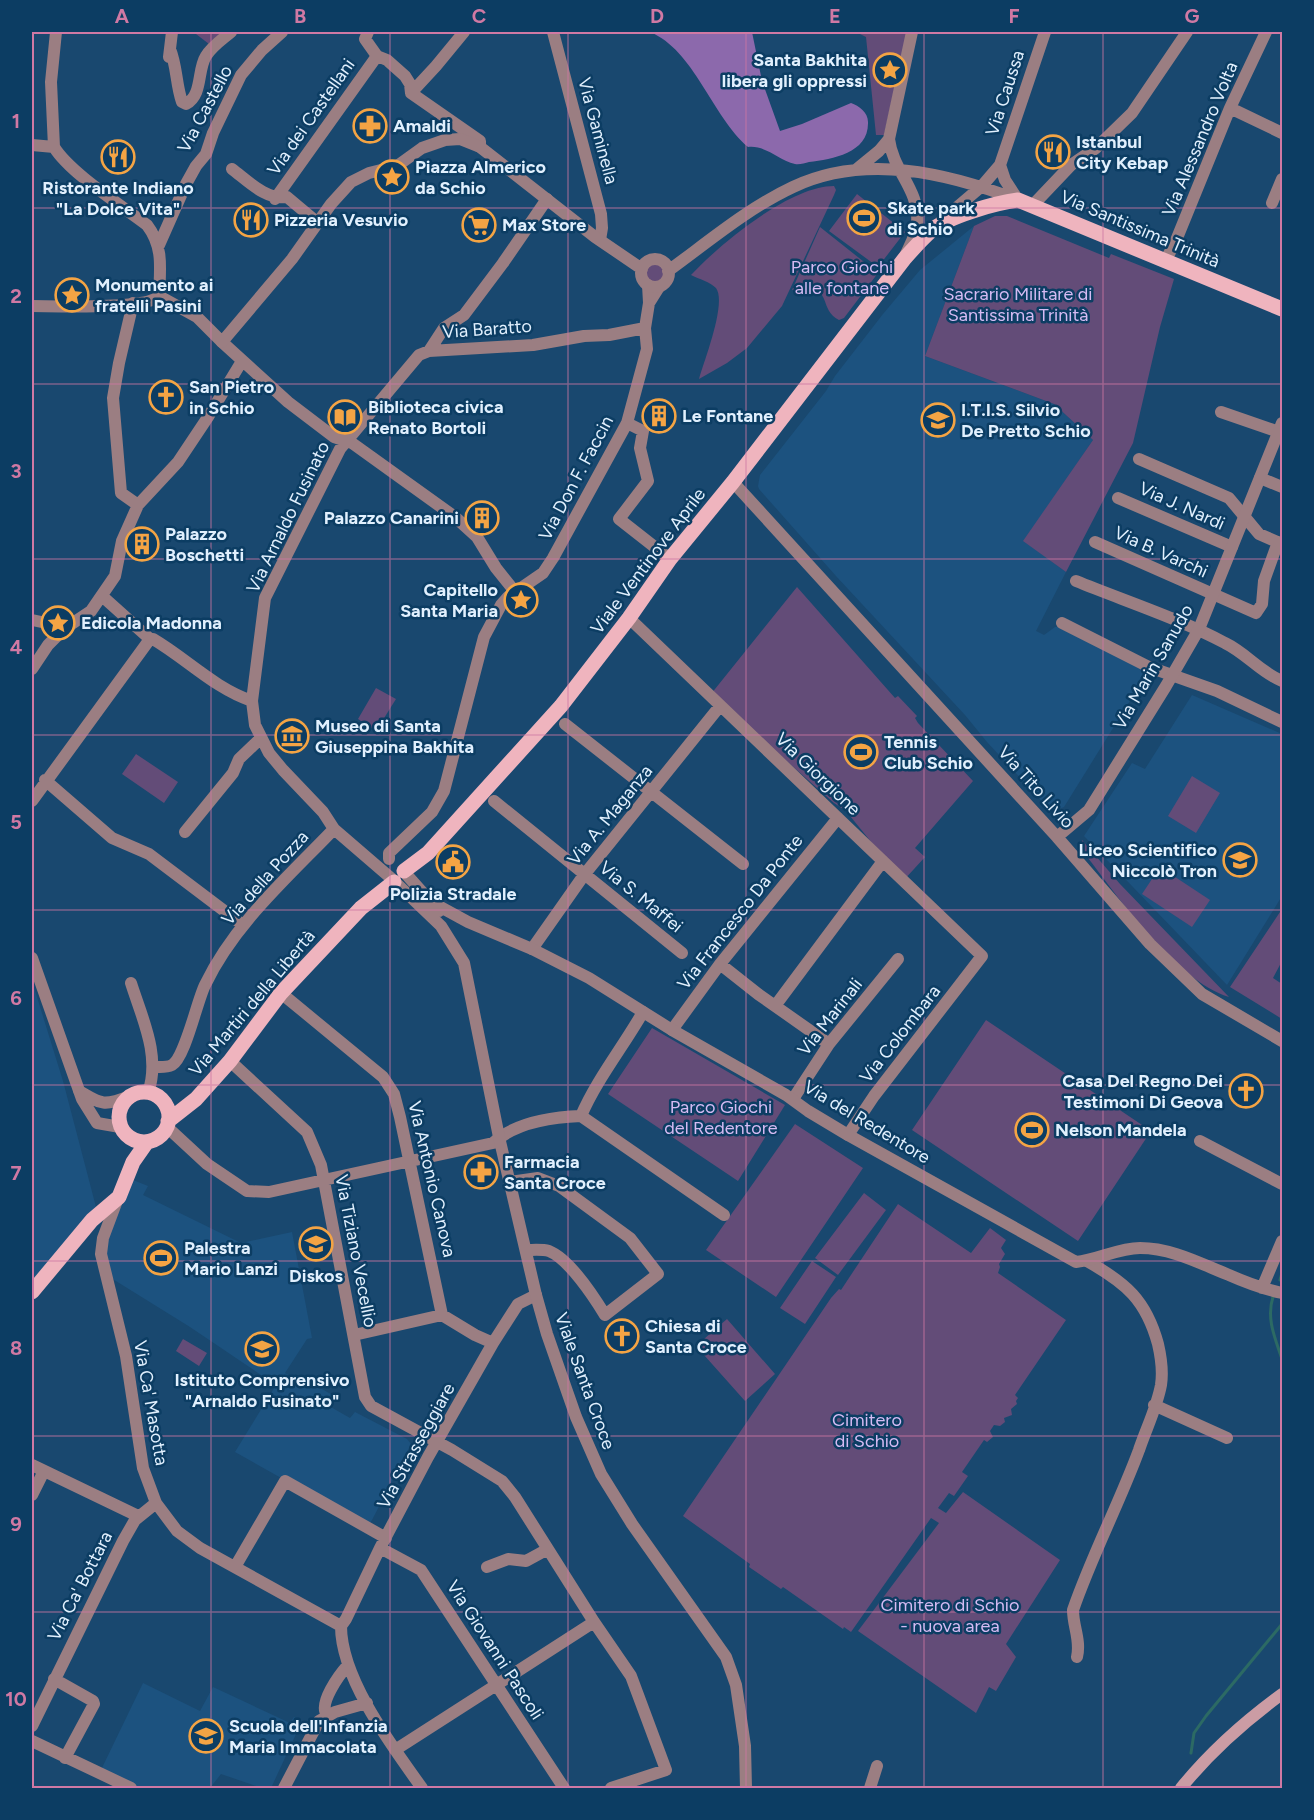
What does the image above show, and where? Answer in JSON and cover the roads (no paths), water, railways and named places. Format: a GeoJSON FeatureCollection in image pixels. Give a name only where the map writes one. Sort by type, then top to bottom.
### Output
{"type":"FeatureCollection","features":[{"type":"Feature","properties":{"kind":"main road","name":"Viale Ventinove Aprile"},"geometry":{"type":"LineString","coordinates":[[398,878],[428,852],[561,706],[629,618],[665,555],[733,482],[905,258],[933,229],[971,212],[1004,202],[1026,203]]}},
{"type":"Feature","properties":{"kind":"main road","name":"Via Santissima Trinità"},"geometry":{"type":"LineString","coordinates":[[1026,203],[1282,309]]}},
{"type":"Feature","properties":{"kind":"main road","name":"Via Martiri della Libertà"},"geometry":{"type":"LineString","coordinates":[[32,1292],[93,1220],[119,1197],[133,1162],[147,1142],[156,1140],[168,1124],[230,1061],[281,993],[361,908],[398,878]]}},
{"type":"Feature","properties":{"kind":"main road"},"geometry":{"type":"LineString","coordinates":[[130,1096],[148,1093],[160,1098],[165,1103],[168,1112],[168,1124]]}},
{"type":"Feature","properties":{"kind":"main road","name":"Via Martiri della Libertà"},"geometry":{"type":"LineString","coordinates":[[125,1180],[122,1130],[119,1120],[121,1106],[130,1096]]}},
{"type":"Feature","properties":{"kind":"main road","name":"Via Martiri della Libertà"},"geometry":{"type":"LineString","coordinates":[[165,1103],[192,1101]]}},
{"type":"Feature","properties":{"kind":"main road"},"geometry":{"type":"LineString","coordinates":[[122,1130],[130,1139],[147,1142]]}},
{"type":"Feature","properties":{"kind":"main road"},"geometry":{"type":"LineString","coordinates":[[1180,1788],[1230,1736],[1282,1694]]}},
{"type":"Feature","properties":{"kind":"street"},"geometry":{"type":"LineString","coordinates":[[32,306],[133,303],[155,300],[159,296],[159,245],[147,225],[98,189],[62,158],[54,147],[51,82],[56,32]]}},
{"type":"Feature","properties":{"kind":"street"},"geometry":{"type":"LineString","coordinates":[[172,32],[168,60],[172,91]]}},
{"type":"Feature","properties":{"kind":"street"},"geometry":{"type":"LineString","coordinates":[[170,49],[174,59],[178,90],[182,102],[186,104],[191,101],[196,92],[206,56],[231,32]]}},
{"type":"Feature","properties":{"kind":"street","name":"Via Castello"},"geometry":{"type":"LineString","coordinates":[[159,245],[186,184],[206,154],[213,133],[241,75],[262,50],[282,32]]}},
{"type":"Feature","properties":{"kind":"street"},"geometry":{"type":"LineString","coordinates":[[368,32],[365,39],[377,56],[387,60],[405,76],[411,84],[411,93]]}},
{"type":"Feature","properties":{"kind":"street"},"geometry":{"type":"LineString","coordinates":[[411,93],[464,32]]}},
{"type":"Feature","properties":{"kind":"street","name":"Via Gaminella"},"geometry":{"type":"LineString","coordinates":[[553,32],[601,214],[600,240]]}},
{"type":"Feature","properties":{"kind":"street"},"geometry":{"type":"LineString","coordinates":[[857,169],[879,151],[889,139],[911,32]]}},
{"type":"Feature","properties":{"kind":"street","name":"Via Caussa"},"geometry":{"type":"LineString","coordinates":[[982,186],[1000,165],[1044,32]]}},
{"type":"Feature","properties":{"kind":"street"},"geometry":{"type":"LineString","coordinates":[[1026,203],[1071,165],[1096,148],[1132,113],[1187,32]]}},
{"type":"Feature","properties":{"kind":"street","name":"Via Alessandro Volta"},"geometry":{"type":"LineString","coordinates":[[1165,261],[1179,233],[1230,108],[1266,32]]}},
{"type":"Feature","properties":{"kind":"street","name":"Via dei Castellani"},"geometry":{"type":"LineString","coordinates":[[275,198],[377,56]]}},
{"type":"Feature","properties":{"kind":"street"},"geometry":{"type":"LineString","coordinates":[[411,93],[480,141],[480,147]]}},
{"type":"Feature","properties":{"kind":"street"},"geometry":{"type":"LineString","coordinates":[[1230,108],[1282,133]]}},
{"type":"Feature","properties":{"kind":"street"},"geometry":{"type":"LineString","coordinates":[[222,342],[292,259],[331,204],[351,182],[369,173],[397,166],[422,148],[445,140],[460,139],[480,147],[628,261],[645,265],[656,260],[667,268],[668,279],[653,286]]}},
{"type":"Feature","properties":{"kind":"street","name":"Viale Ventinove Aprile"},"geometry":{"type":"LineString","coordinates":[[889,139],[891,154],[898,170],[908,183],[917,205],[917,226],[905,258]]}},
{"type":"Feature","properties":{"kind":"street"},"geometry":{"type":"LineString","coordinates":[[32,145],[54,147]]}},
{"type":"Feature","properties":{"kind":"street","name":"Via Caussa"},"geometry":{"type":"LineString","coordinates":[[1000,165],[1005,180],[1026,203]]}},
{"type":"Feature","properties":{"kind":"street"},"geometry":{"type":"LineString","coordinates":[[232,169],[253,186],[275,198],[287,197],[318,223]]}},
{"type":"Feature","properties":{"kind":"street"},"geometry":{"type":"LineString","coordinates":[[667,268],[774,196],[793,186],[824,176],[857,169],[898,170],[931,174],[982,186]]}},
{"type":"Feature","properties":{"kind":"street"},"geometry":{"type":"LineString","coordinates":[[1272,203],[1282,179]]}},
{"type":"Feature","properties":{"kind":"street","name":"Via Santissima Trinità"},"geometry":{"type":"LineString","coordinates":[[982,186],[1026,203]]}},
{"type":"Feature","properties":{"kind":"street","name":"Viale Ventinove Aprile"},"geometry":{"type":"LineString","coordinates":[[933,229],[982,186]]}},
{"type":"Feature","properties":{"kind":"street"},"geometry":{"type":"LineString","coordinates":[[429,351],[444,328],[464,315],[547,199]]}},
{"type":"Feature","properties":{"kind":"street"},"geometry":{"type":"LineString","coordinates":[[645,265],[643,280],[653,286]]}},
{"type":"Feature","properties":{"kind":"street"},"geometry":{"type":"LineString","coordinates":[[645,328],[653,286]]}},
{"type":"Feature","properties":{"kind":"street"},"geometry":{"type":"LineString","coordinates":[[159,296],[197,317],[288,402],[454,517],[477,537],[496,568],[516,593]]}},
{"type":"Feature","properties":{"kind":"street"},"geometry":{"type":"LineString","coordinates":[[133,303],[113,398],[121,493],[138,505]]}},
{"type":"Feature","properties":{"kind":"street","name":"Via Baratto"},"geometry":{"type":"LineString","coordinates":[[346,441],[419,355],[429,351],[533,345],[645,328]]}},
{"type":"Feature","properties":{"kind":"street","name":"Via Don F. Faccin"},"geometry":{"type":"LineString","coordinates":[[389,860],[389,853],[432,812],[444,791],[484,637],[501,604],[543,573],[627,423],[647,350],[645,328]]}},
{"type":"Feature","properties":{"kind":"street"},"geometry":{"type":"LineString","coordinates":[[32,669],[48,645],[64,629],[91,611],[102,596],[115,576],[122,541],[138,505],[178,462],[242,361]]}},
{"type":"Feature","properties":{"kind":"street","name":"Via Marin Sanudo"},"geometry":{"type":"LineString","coordinates":[[1057,837],[1089,810],[1199,629],[1281,429],[1265,429],[1221,412]]}},
{"type":"Feature","properties":{"kind":"street","name":"Viale Ventinove Aprile"},"geometry":{"type":"LineString","coordinates":[[627,423],[643,431],[640,448],[648,481],[619,519],[665,555]]}},
{"type":"Feature","properties":{"kind":"street","name":"Via Arnaldo Fusinato"},"geometry":{"type":"LineString","coordinates":[[346,441],[264,598],[252,701],[255,725],[283,770],[323,812],[334,829],[398,878]]}},
{"type":"Feature","properties":{"kind":"street"},"geometry":{"type":"LineString","coordinates":[[1139,459],[1229,498],[1259,534],[1280,543]]}},
{"type":"Feature","properties":{"kind":"street"},"geometry":{"type":"LineString","coordinates":[[1260,478],[1282,487]]}},
{"type":"Feature","properties":{"kind":"street","name":"Via Tito Livio"},"geometry":{"type":"LineString","coordinates":[[733,482],[1057,837],[1150,945],[1202,994],[1282,1041]]}},
{"type":"Feature","properties":{"kind":"street","name":"Via J. Nardi"},"geometry":{"type":"LineString","coordinates":[[1118,498],[1232,547]]}},
{"type":"Feature","properties":{"kind":"street","name":"Via B. Varchi"},"geometry":{"type":"LineString","coordinates":[[1095,542],[1256,613],[1262,604],[1264,581],[1280,543]]}},
{"type":"Feature","properties":{"kind":"street"},"geometry":{"type":"LineString","coordinates":[[1076,581],[1199,629],[1241,650],[1253,664],[1282,681]]}},
{"type":"Feature","properties":{"kind":"street"},"geometry":{"type":"LineString","coordinates":[[102,596],[150,639],[171,650],[214,683],[252,701]]}},
{"type":"Feature","properties":{"kind":"street","name":"Via Giorgione"},"geometry":{"type":"LineString","coordinates":[[629,618],[982,956]]}},
{"type":"Feature","properties":{"kind":"street"},"geometry":{"type":"LineString","coordinates":[[32,620],[64,629]]}},
{"type":"Feature","properties":{"kind":"street"},"geometry":{"type":"LineString","coordinates":[[1062,623],[1172,676],[1217,691],[1282,722]]}},
{"type":"Feature","properties":{"kind":"street"},"geometry":{"type":"LineString","coordinates":[[32,801],[45,780],[150,639]]}},
{"type":"Feature","properties":{"kind":"street","name":"Via A. Maganza"},"geometry":{"type":"LineString","coordinates":[[532,949],[584,875],[720,706]]}},
{"type":"Feature","properties":{"kind":"street"},"geometry":{"type":"LineString","coordinates":[[565,724],[743,864]]}},
{"type":"Feature","properties":{"kind":"street"},"geometry":{"type":"LineString","coordinates":[[185,832],[233,773],[239,759],[261,738]]}},
{"type":"Feature","properties":{"kind":"street"},"geometry":{"type":"LineString","coordinates":[[45,780],[112,838],[149,854],[243,925]]}},
{"type":"Feature","properties":{"kind":"street","name":"Via S. Maffei"},"geometry":{"type":"LineString","coordinates":[[494,801],[682,953]]}},
{"type":"Feature","properties":{"kind":"street","name":"Via Francesco Da Ponte"},"geometry":{"type":"LineString","coordinates":[[672,1029],[720,964],[837,818]]}},
{"type":"Feature","properties":{"kind":"street","name":"Via della Pozza"},"geometry":{"type":"LineString","coordinates":[[154,1067],[171,1065],[179,1057],[205,985],[243,925],[334,829]]}},
{"type":"Feature","properties":{"kind":"street"},"geometry":{"type":"LineString","coordinates":[[775,1006],[883,861]]}},
{"type":"Feature","properties":{"kind":"street","name":"Viale Santa Croce"},"geometry":{"type":"LineString","coordinates":[[398,878],[435,904],[464,963],[525,1250],[547,1334],[573,1407],[601,1474],[643,1540],[726,1657],[736,1685],[745,1746],[746,1788]]}},
{"type":"Feature","properties":{"kind":"street","name":"Viale Santa Croce"},"geometry":{"type":"LineString","coordinates":[[398,878],[445,926]]}},
{"type":"Feature","properties":{"kind":"street","name":"Via del Redentore"},"geometry":{"type":"LineString","coordinates":[[435,904],[468,922],[532,949],[589,978],[793,1099],[808,1111],[848,1135],[1076,1262],[1087,1261],[1105,1271],[1126,1287],[1144,1308],[1154,1329],[1161,1356],[1161,1384],[1131,1470],[1072,1610],[1080,1646],[1077,1657]]}},
{"type":"Feature","properties":{"kind":"street"},"geometry":{"type":"LineString","coordinates":[[445,926],[468,922]]}},
{"type":"Feature","properties":{"kind":"street","name":"Via Colombara"},"geometry":{"type":"LineString","coordinates":[[848,1135],[874,1096],[982,956]]}},
{"type":"Feature","properties":{"kind":"street"},"geometry":{"type":"LineString","coordinates":[[32,958],[79,1091],[93,1119],[103,1125],[122,1130]]}},
{"type":"Feature","properties":{"kind":"street","name":"Via Marinali"},"geometry":{"type":"LineString","coordinates":[[793,1099],[829,1044],[898,960]]}},
{"type":"Feature","properties":{"kind":"street"},"geometry":{"type":"LineString","coordinates":[[720,964],[829,1044]]}},
{"type":"Feature","properties":{"kind":"street"},"geometry":{"type":"LineString","coordinates":[[131,983],[150,1042],[154,1067],[148,1093]]}},
{"type":"Feature","properties":{"kind":"street","name":"Via Antonio Canova"},"geometry":{"type":"LineString","coordinates":[[281,993],[383,1077],[394,1094],[442,1315]]}},
{"type":"Feature","properties":{"kind":"street"},"geometry":{"type":"LineString","coordinates":[[581,1116],[590,1096],[644,1012]]}},
{"type":"Feature","properties":{"kind":"street","name":"Via Tiziano Vecellio"},"geometry":{"type":"LineString","coordinates":[[230,1061],[306,1132],[318,1157],[365,1397],[371,1406],[502,1481],[515,1497],[631,1676],[666,1770],[611,1788]]}},
{"type":"Feature","properties":{"kind":"street"},"geometry":{"type":"LineString","coordinates":[[79,1091],[101,1104]]}},
{"type":"Feature","properties":{"kind":"street"},"geometry":{"type":"LineString","coordinates":[[93,1119],[93,1110],[101,1104],[116,1102],[130,1096]]}},
{"type":"Feature","properties":{"kind":"street"},"geometry":{"type":"LineString","coordinates":[[168,1124],[207,1164],[247,1191],[269,1192],[493,1143],[500,1137],[536,1122],[581,1116],[724,1215]]}},
{"type":"Feature","properties":{"kind":"street"},"geometry":{"type":"LineString","coordinates":[[1200,1142],[1282,1184]]}},
{"type":"Feature","properties":{"kind":"street"},"geometry":{"type":"LineString","coordinates":[[510,1182],[538,1178],[559,1186],[630,1238],[658,1274],[605,1315],[587,1286],[564,1262],[550,1252],[525,1250]]}},
{"type":"Feature","properties":{"kind":"street","name":"Via Ca' Masotta"},"geometry":{"type":"LineString","coordinates":[[119,1197],[103,1238],[101,1254],[126,1356],[143,1468],[156,1503],[177,1531],[200,1548],[341,1626]]}},
{"type":"Feature","properties":{"kind":"street"},"geometry":{"type":"LineString","coordinates":[[1087,1261],[1128,1249],[1162,1250],[1191,1258],[1272,1290],[1282,1241]]}},
{"type":"Feature","properties":{"kind":"street","name":"Via Strasseggiare"},"geometry":{"type":"LineString","coordinates":[[341,1626],[437,1442],[493,1343],[518,1304],[536,1295]]}},
{"type":"Feature","properties":{"kind":"street"},"geometry":{"type":"LineString","coordinates":[[354,1335],[442,1315],[493,1343]]}},
{"type":"Feature","properties":{"kind":"street"},"geometry":{"type":"LineString","coordinates":[[1155,1405],[1227,1438]]}},
{"type":"Feature","properties":{"kind":"street"},"geometry":{"type":"LineString","coordinates":[[32,1465],[138,1516]]}},
{"type":"Feature","properties":{"kind":"street"},"geometry":{"type":"LineString","coordinates":[[32,1495],[44,1471]]}},
{"type":"Feature","properties":{"kind":"street","name":"Via Giovanni Pascoli"},"geometry":{"type":"LineString","coordinates":[[235,1568],[285,1481],[383,1543],[421,1570],[564,1788]]}},
{"type":"Feature","properties":{"kind":"street","name":"Via Ca' Bottara"},"geometry":{"type":"LineString","coordinates":[[32,1726],[123,1541],[138,1516],[156,1503]]}},
{"type":"Feature","properties":{"kind":"street"},"geometry":{"type":"LineString","coordinates":[[487,1567],[507,1559],[526,1561],[548,1549]]}},
{"type":"Feature","properties":{"kind":"street"},"geometry":{"type":"LineString","coordinates":[[395,1750],[594,1622]]}},
{"type":"Feature","properties":{"kind":"street"},"geometry":{"type":"LineString","coordinates":[[341,1626],[341,1639],[348,1665],[395,1750],[422,1788]]}},
{"type":"Feature","properties":{"kind":"street"},"geometry":{"type":"LineString","coordinates":[[327,1715],[324,1705],[337,1679],[348,1665]]}},
{"type":"Feature","properties":{"kind":"street"},"geometry":{"type":"LineString","coordinates":[[54,1679],[93,1701],[94,1704],[65,1758]]}},
{"type":"Feature","properties":{"kind":"street"},"geometry":{"type":"LineString","coordinates":[[284,1788],[319,1721],[327,1715],[367,1703]]}},
{"type":"Feature","properties":{"kind":"street"},"geometry":{"type":"LineString","coordinates":[[32,1741],[131,1788]]}},
{"type":"Feature","properties":{"kind":"street"},"geometry":{"type":"LineString","coordinates":[[870,1788],[877,1766]]}},
{"type":"Feature","properties":{"kind":"waterway"},"geometry":{"type":"LineString","coordinates":[[1280,1280],[1282,1273]]}},
{"type":"Feature","properties":{"kind":"waterway"},"geometry":{"type":"LineString","coordinates":[[1273,1297],[1271,1320],[1282,1359]]}},
{"type":"Feature","properties":{"kind":"waterway"},"geometry":{"type":"LineString","coordinates":[[1191,1753],[1194,1733],[1282,1624]]}},
{"type":"Feature","properties":{"kind":"place","name":"Santa Bakhita libera gli oppressi"},"geometry":{"type":"Point","coordinates":[890,70]}},
{"type":"Feature","properties":{"kind":"place","name":"Amaldi"},"geometry":{"type":"Point","coordinates":[370,126]}},
{"type":"Feature","properties":{"kind":"place","name":"Istanbul City Kebap"},"geometry":{"type":"Point","coordinates":[1053,152]}},
{"type":"Feature","properties":{"kind":"place","name":"Ristorante Indiano \"La Dolce Vita\""},"geometry":{"type":"Point","coordinates":[118,157]}},
{"type":"Feature","properties":{"kind":"place","name":"Piazza Almerico da Schio"},"geometry":{"type":"Point","coordinates":[392,177]}},
{"type":"Feature","properties":{"kind":"place","name":"Skate park di Schio"},"geometry":{"type":"Point","coordinates":[864,218]}},
{"type":"Feature","properties":{"kind":"place","name":"Pizzeria Vesuvio"},"geometry":{"type":"Point","coordinates":[251,220]}},
{"type":"Feature","properties":{"kind":"place","name":"Max Store"},"geometry":{"type":"Point","coordinates":[479,225]}},
{"type":"Feature","properties":{"kind":"place","name":"Monumento ai fratelli Pasini"},"geometry":{"type":"Point","coordinates":[72,295]}},
{"type":"Feature","properties":{"kind":"place","name":"San Pietro in Schio"},"geometry":{"type":"Point","coordinates":[166,397]}},
{"type":"Feature","properties":{"kind":"place","name":"Le Fontane"},"geometry":{"type":"Point","coordinates":[659,416]}},
{"type":"Feature","properties":{"kind":"place","name":"Biblioteca civica Renato Bortoli"},"geometry":{"type":"Point","coordinates":[345,417]}},
{"type":"Feature","properties":{"kind":"place","name":"I.T.I.S. Silvio De Pretto Schio"},"geometry":{"type":"Point","coordinates":[938,420]}},
{"type":"Feature","properties":{"kind":"place","name":"Palazzo Canarini"},"geometry":{"type":"Point","coordinates":[482,518]}},
{"type":"Feature","properties":{"kind":"place","name":"Palazzo Boschetti"},"geometry":{"type":"Point","coordinates":[142,544]}},
{"type":"Feature","properties":{"kind":"place","name":"Capitello Santa Maria"},"geometry":{"type":"Point","coordinates":[521,600]}},
{"type":"Feature","properties":{"kind":"place","name":"Edicola Madonna"},"geometry":{"type":"Point","coordinates":[58,623]}},
{"type":"Feature","properties":{"kind":"place","name":"Museo di Santa Giuseppina Bakhita"},"geometry":{"type":"Point","coordinates":[292,736]}},
{"type":"Feature","properties":{"kind":"place","name":"Tennis Club Schio"},"geometry":{"type":"Point","coordinates":[861,752]}},
{"type":"Feature","properties":{"kind":"place","name":"Liceo Scientifico Niccolò Tron"},"geometry":{"type":"Point","coordinates":[1240,860]}},
{"type":"Feature","properties":{"kind":"place","name":"Polizia Stradale"},"geometry":{"type":"Point","coordinates":[453,862]}},
{"type":"Feature","properties":{"kind":"place","name":"Casa Del Regno Dei Testimoni Di Geova"},"geometry":{"type":"Point","coordinates":[1246,1091]}},
{"type":"Feature","properties":{"kind":"place","name":"Nelson Mandela"},"geometry":{"type":"Point","coordinates":[1032,1130]}},
{"type":"Feature","properties":{"kind":"place","name":"Farmacia Santa Croce"},"geometry":{"type":"Point","coordinates":[481,1172]}},
{"type":"Feature","properties":{"kind":"place","name":"Diskos"},"geometry":{"type":"Point","coordinates":[316,1244]}},
{"type":"Feature","properties":{"kind":"place","name":"Palestra Mario Lanzi"},"geometry":{"type":"Point","coordinates":[161,1258]}},
{"type":"Feature","properties":{"kind":"place","name":"Chiesa di Santa Croce"},"geometry":{"type":"Point","coordinates":[622,1336]}},
{"type":"Feature","properties":{"kind":"place","name":"Istituto Comprensivo \"Arnaldo Fusinato\""},"geometry":{"type":"Point","coordinates":[262,1349]}},
{"type":"Feature","properties":{"kind":"place","name":"Scuola dell'Infanzia Maria Immacolata"},"geometry":{"type":"Point","coordinates":[206,1736]}},
{"type":"Feature","properties":{"kind":"park label","name":"Parco Giochi alle fontane"},"geometry":{"type":"Point","coordinates":[842,277]}},
{"type":"Feature","properties":{"kind":"park label","name":"Sacrario Militare di Santissima Trinità"},"geometry":{"type":"Point","coordinates":[1018,304]}},
{"type":"Feature","properties":{"kind":"park label","name":"Parco Giochi del Redentore"},"geometry":{"type":"Point","coordinates":[721,1117]}},
{"type":"Feature","properties":{"kind":"park label","name":"Cimitero di Schio"},"geometry":{"type":"Point","coordinates":[867,1430]}},
{"type":"Feature","properties":{"kind":"park label","name":"Cimitero di Schio - nuova area"},"geometry":{"type":"Point","coordinates":[950,1615]}}]}
